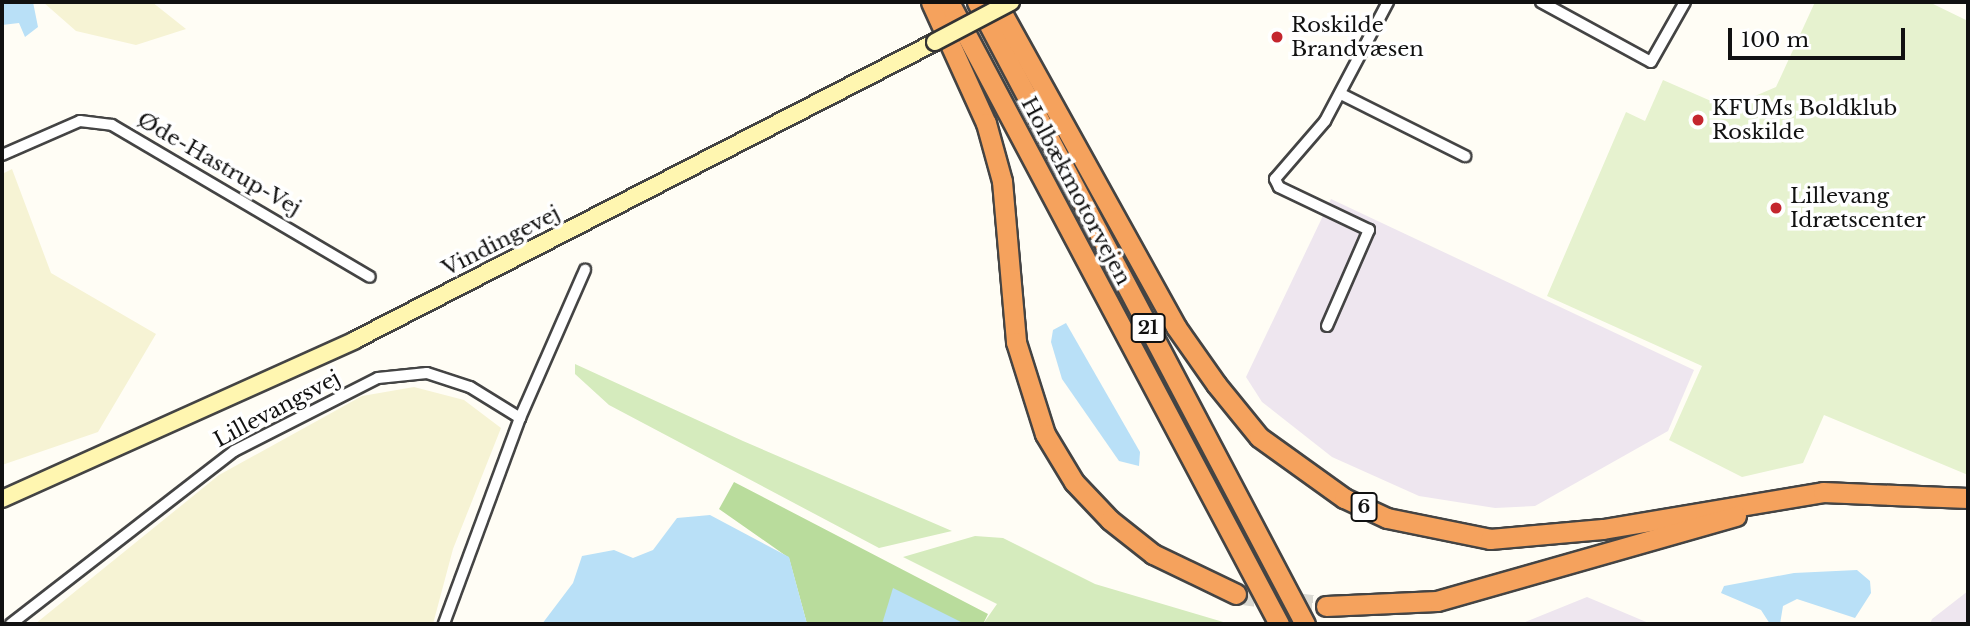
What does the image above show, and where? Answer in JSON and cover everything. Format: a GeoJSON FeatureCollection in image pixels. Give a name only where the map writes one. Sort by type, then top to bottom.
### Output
{"type":"FeatureCollection","features":[{"type":"Feature","properties":{"kind":"highway"},"geometry":{"type":"LineString","coordinates":[[930,2],[986,123],[1002,181],[1016,342],[1045,435],[1074,482],[1110,520],[1153,554],[1236,594]]}},
{"type":"Feature","properties":{"kind":"highway","name":"Holbækmotorvejen"},"geometry":{"type":"LineString","coordinates":[[949,2],[1279,624]]}},
{"type":"Feature","properties":{"kind":"highway","name":"Holbækmotorvejen"},"geometry":{"type":"LineString","coordinates":[[977,2],[1305,624]]}},
{"type":"Feature","properties":{"kind":"highway","name":"6"},"geometry":{"type":"LineString","coordinates":[[996,2],[1176,327],[1216,384],[1259,437],[1344,498],[1387,518],[1490,539],[1603,529],[1823,492],[1968,498]]}},
{"type":"Feature","properties":{"kind":"highway"},"geometry":{"type":"LineString","coordinates":[[1326,606],[1437,601],[1749,513],[1908,502],[1968,510]]}},
{"type":"Feature","properties":{"kind":"main road","name":"Vindingevej"},"geometry":{"type":"LineString","coordinates":[[2,499],[355,340],[1011,2]]}},
{"type":"Feature","properties":{"kind":"street"},"geometry":{"type":"LineString","coordinates":[[1327,326],[1369,230],[1274,182],[1340,94],[1388,2]]}},
{"type":"Feature","properties":{"kind":"street"},"geometry":{"type":"LineString","coordinates":[[1541,2],[1651,62],[1685,2]]}},
{"type":"Feature","properties":{"kind":"street"},"geometry":{"type":"LineString","coordinates":[[1340,94],[1465,156]]}},
{"type":"Feature","properties":{"kind":"street","name":"Øde-Hastrup-Vej"},"geometry":{"type":"LineString","coordinates":[[2,155],[80,121],[112,125],[370,277]]}},
{"type":"Feature","properties":{"kind":"street"},"geometry":{"type":"LineString","coordinates":[[444,624],[520,418],[585,270]]}},
{"type":"Feature","properties":{"kind":"street","name":"Lillevangsvej"},"geometry":{"type":"LineString","coordinates":[[11,624],[226,457],[378,379],[427,373],[448,378],[520,418]]}},
{"type":"Feature","properties":{"kind":"shaded area"},"geometry":{"type":"Polygon","coordinates":[[[43,2],[152,2],[186,29],[136,45],[76,31],[43,2]]]}},
{"type":"Feature","properties":{"kind":"shaded area"},"geometry":{"type":"Polygon","coordinates":[[[12,169],[51,273],[156,334],[98,432],[2,465],[2,174],[12,169]]]}},
{"type":"Feature","properties":{"kind":"shaded area"},"geometry":{"type":"Polygon","coordinates":[[[1331,199],[1694,370],[1668,431],[1535,506],[1495,508],[1419,496],[1332,457],[1262,402],[1246,377],[1331,199]]]}},
{"type":"Feature","properties":{"kind":"shaded area"},"geometry":{"type":"Polygon","coordinates":[[[414,387],[464,400],[501,428],[453,549],[433,624],[35,624],[219,475],[362,396],[414,387]]]}},
{"type":"Feature","properties":{"kind":"shaded area"},"geometry":{"type":"Polygon","coordinates":[[[1968,591],[1968,624],[1930,624],[1932,619],[1968,591]]]}},
{"type":"Feature","properties":{"kind":"shaded area"},"geometry":{"type":"Polygon","coordinates":[[[1587,597],[1651,624],[1520,624],[1587,597]]]}},
{"type":"Feature","properties":{"kind":"green space","name":"Lillevang Idrætscenter"},"geometry":{"type":"Polygon","coordinates":[[[1815,2],[1929,2],[1968,21],[1968,475],[1824,415],[1803,463],[1742,477],[1669,440],[1702,366],[1547,296],[1626,112],[1645,121],[1663,80],[1727,108],[1776,87],[1815,2]]]}},
{"type":"Feature","properties":{"kind":"green space"},"geometry":{"type":"Polygon","coordinates":[[[575,364],[743,441],[952,531],[879,548],[609,405],[575,374],[575,364]]]}},
{"type":"Feature","properties":{"kind":"green space"},"geometry":{"type":"Polygon","coordinates":[[[734,482],[988,614],[983,624],[807,624],[789,558],[719,509],[734,482]]]}},
{"type":"Feature","properties":{"kind":"green space"},"geometry":{"type":"Polygon","coordinates":[[[975,536],[1003,538],[1095,584],[1230,624],[983,624],[997,604],[903,557],[975,536]]]}},
{"type":"Feature","properties":{"kind":"water"},"geometry":{"type":"Polygon","coordinates":[[[2,2],[33,2],[38,27],[25,37],[19,23],[2,25],[2,2]]]}},
{"type":"Feature","properties":{"kind":"water"},"geometry":{"type":"Polygon","coordinates":[[[1066,323],[1140,452],[1139,466],[1119,461],[1062,379],[1051,342],[1053,330],[1066,323]]]}},
{"type":"Feature","properties":{"kind":"water"},"geometry":{"type":"Polygon","coordinates":[[[710,515],[789,557],[807,624],[542,624],[573,583],[582,556],[614,550],[633,558],[653,550],[677,518],[710,515]]]}},
{"type":"Feature","properties":{"kind":"water"},"geometry":{"type":"Polygon","coordinates":[[[1857,570],[1870,581],[1871,593],[1855,618],[1797,599],[1783,606],[1780,624],[1770,624],[1761,610],[1721,593],[1724,586],[1794,573],[1857,570]]]}},
{"type":"Feature","properties":{"kind":"water"},"geometry":{"type":"Polygon","coordinates":[[[893,588],[961,622],[961,624],[882,624],[893,588]]]}},
{"type":"Feature","properties":{"kind":"tunnel"},"geometry":{"type":"LineString","coordinates":[[1236,594],[1326,606]]}},
{"type":"Feature","properties":{"kind":"place","name":"Roskilde Brandvæsen"},"geometry":{"type":"Point","coordinates":[1277,37]}},
{"type":"Feature","properties":{"kind":"place","name":"KFUMs Boldklub Roskilde"},"geometry":{"type":"Point","coordinates":[1698,120]}},
{"type":"Feature","properties":{"kind":"place","name":"Lillevang Idrætscenter"},"geometry":{"type":"Point","coordinates":[1776,208]}}]}
